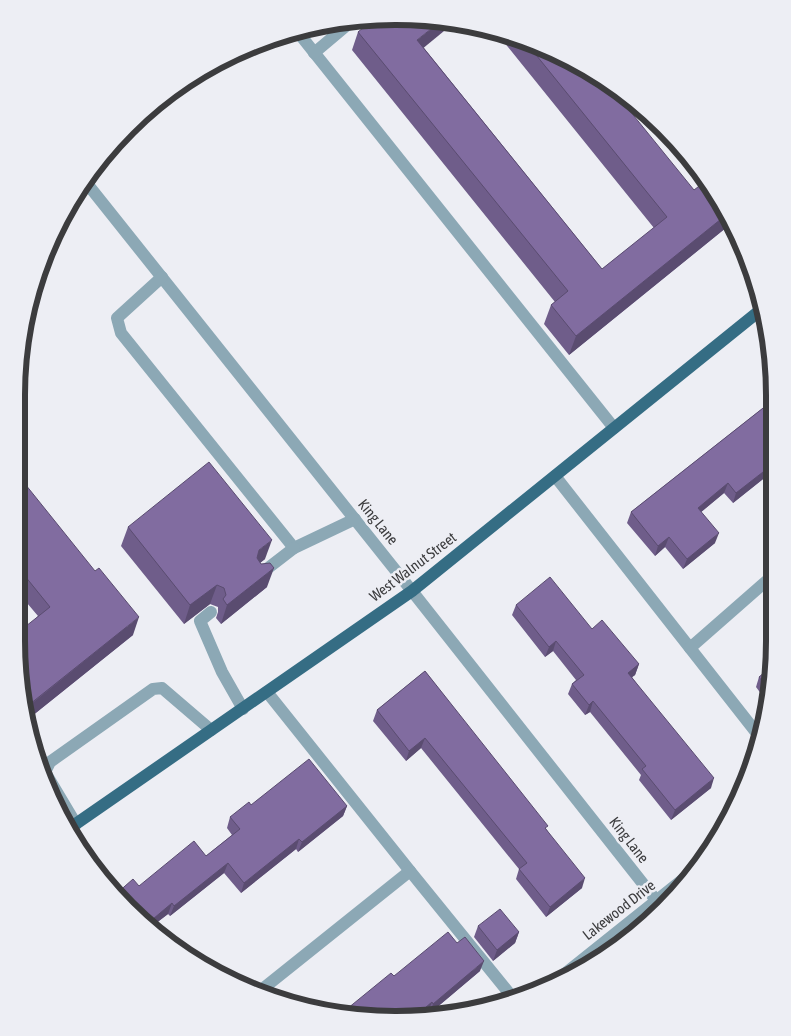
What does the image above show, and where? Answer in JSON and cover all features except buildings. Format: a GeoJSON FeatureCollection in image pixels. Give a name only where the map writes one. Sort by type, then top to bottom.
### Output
{"type":"FeatureCollection","features":[{"type":"Feature","properties":{"kind":"main road","name":"West Walnut Street"},"geometry":{"type":"LineString","coordinates":[[75,825],[412,591],[756,313]]}},
{"type":"Feature","properties":{"kind":"street"},"geometry":{"type":"LineString","coordinates":[[314,53],[342,29]]}},
{"type":"Feature","properties":{"kind":"street"},"geometry":{"type":"LineString","coordinates":[[301,38],[614,428]]}},
{"type":"Feature","properties":{"kind":"street","name":"King Lane"},"geometry":{"type":"LineString","coordinates":[[89,187],[355,519],[657,902]]}},
{"type":"Feature","properties":{"kind":"street"},"geometry":{"type":"LineString","coordinates":[[162,277],[117,318],[121,333],[294,548]]}},
{"type":"Feature","properties":{"kind":"street"},"geometry":{"type":"LineString","coordinates":[[555,476],[754,730]]}},
{"type":"Feature","properties":{"kind":"street"},"geometry":{"type":"LineString","coordinates":[[258,576],[294,548],[355,519]]}},
{"type":"Feature","properties":{"kind":"street"},"geometry":{"type":"LineString","coordinates":[[690,648],[766,582]]}},
{"type":"Feature","properties":{"kind":"street"},"geometry":{"type":"LineString","coordinates":[[211,612],[200,621],[222,672],[243,709]]}},
{"type":"Feature","properties":{"kind":"street"},"geometry":{"type":"LineString","coordinates":[[47,766],[153,689],[162,688],[211,730]]}},
{"type":"Feature","properties":{"kind":"street"},"geometry":{"type":"LineString","coordinates":[[268,692],[509,993]]}},
{"type":"Feature","properties":{"kind":"street"},"geometry":{"type":"LineString","coordinates":[[265,987],[410,871]]}},
{"type":"Feature","properties":{"kind":"street","name":"Lakewood Drive"},"geometry":{"type":"LineString","coordinates":[[591,955],[632,925]]}}]}
